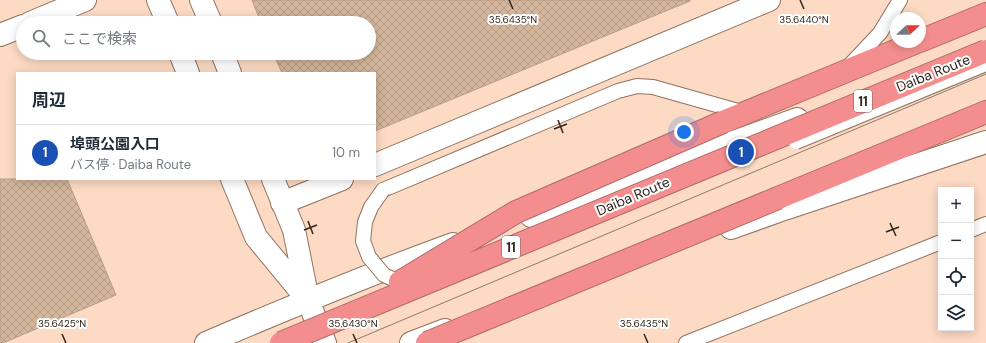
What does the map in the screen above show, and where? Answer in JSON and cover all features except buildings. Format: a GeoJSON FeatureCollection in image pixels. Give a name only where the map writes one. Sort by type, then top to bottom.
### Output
{"type":"FeatureCollection","features":[{"type":"Feature","properties":{"kind":"highway"},"geometry":{"type":"LineString","coordinates":[[926,39],[986,14]]}},
{"type":"Feature","properties":{"kind":"highway"},"geometry":{"type":"LineString","coordinates":[[337,320],[516,212],[745,113],[902,48]]}},
{"type":"Feature","properties":{"kind":"highway","name":"Daiba Route"},"geometry":{"type":"LineString","coordinates":[[281,343],[986,51]]}},
{"type":"Feature","properties":{"kind":"highway"},"geometry":{"type":"LineString","coordinates":[[427,343],[986,112]]}},
{"type":"Feature","properties":{"kind":"street"},"geometry":{"type":"LineString","coordinates":[[47,16],[85,0]]}},
{"type":"Feature","properties":{"kind":"street"},"geometry":{"type":"LineString","coordinates":[[158,0],[165,16]]}},
{"type":"Feature","properties":{"kind":"street"},"geometry":{"type":"LineString","coordinates":[[201,0],[208,16]]}},
{"type":"Feature","properties":{"kind":"street"},"geometry":{"type":"LineString","coordinates":[[376,165],[769,0]]}},
{"type":"Feature","properties":{"kind":"street"},"geometry":{"type":"LineString","coordinates":[[0,35],[16,29]]}},
{"type":"Feature","properties":{"kind":"street"},"geometry":{"type":"LineString","coordinates":[[183,60],[188,72]]}},
{"type":"Feature","properties":{"kind":"street"},"geometry":{"type":"LineString","coordinates":[[225,60],[230,72]]}},
{"type":"Feature","properties":{"kind":"street"},"geometry":{"type":"LineString","coordinates":[[206,343],[391,266],[836,104],[986,69]]}},
{"type":"Feature","properties":{"kind":"street"},"geometry":{"type":"LineString","coordinates":[[411,343],[784,209],[986,142]]}},
{"type":"Feature","properties":{"kind":"street"},"geometry":{"type":"LineString","coordinates":[[232,180],[256,237],[308,300]]}},
{"type":"Feature","properties":{"kind":"street"},"geometry":{"type":"LineString","coordinates":[[273,180],[294,230],[308,300],[325,343]]}},
{"type":"Feature","properties":{"kind":"street"},"geometry":{"type":"LineString","coordinates":[[282,203],[340,180]]}},
{"type":"Feature","properties":{"kind":"lane"},"geometry":{"type":"LineString","coordinates":[[844,72],[880,33],[900,0]]}},
{"type":"Feature","properties":{"kind":"lane"},"geometry":{"type":"LineString","coordinates":[[745,113],[653,87],[637,86],[618,91],[383,190],[370,207],[365,222],[363,241],[369,257],[384,275],[406,285],[430,291],[986,64]]}},
{"type":"Feature","properties":{"kind":"lane"},"geometry":{"type":"LineString","coordinates":[[974,229],[986,224]]}},
{"type":"Feature","properties":{"kind":"lane"},"geometry":{"type":"LineString","coordinates":[[686,343],[938,243]]}},
{"type":"Feature","properties":{"kind":"tram line"},"geometry":{"type":"LineString","coordinates":[[284,343],[986,43]]}},
{"type":"Feature","properties":{"kind":"tram line"},"geometry":{"type":"LineString","coordinates":[[348,343],[986,74]]}},
{"type":"Feature","properties":{"kind":"place","name":"埠頭公園入口"},"geometry":{"type":"Point","coordinates":[741,152]}}]}
